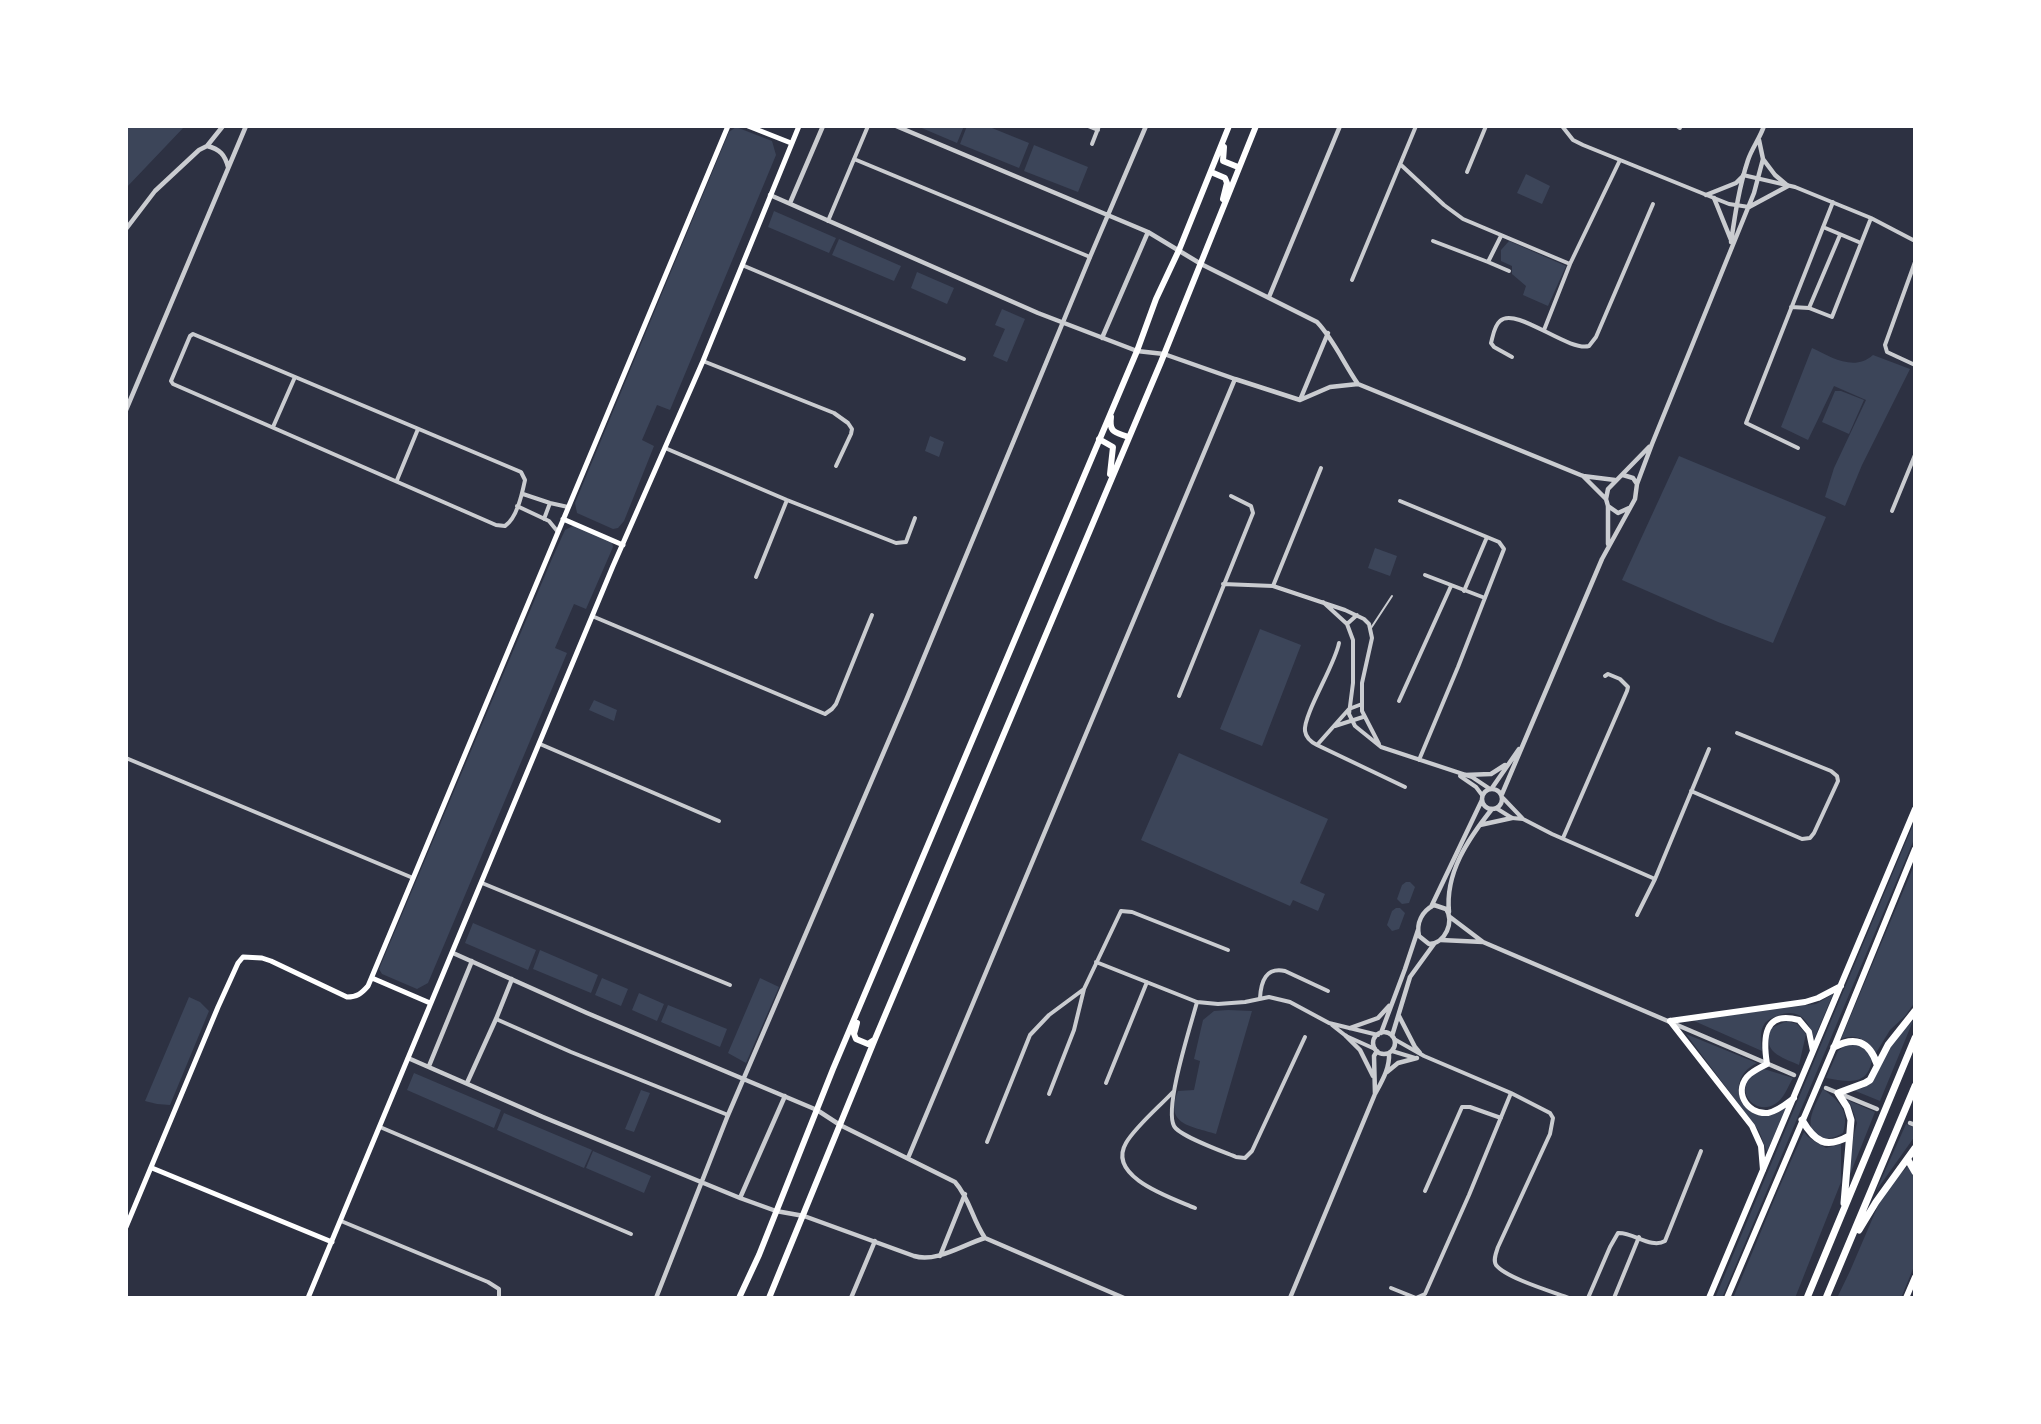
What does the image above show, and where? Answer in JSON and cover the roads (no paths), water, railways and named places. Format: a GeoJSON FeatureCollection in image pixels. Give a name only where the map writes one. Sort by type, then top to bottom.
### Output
{"type":"FeatureCollection","features":[{"type":"Feature","properties":{"kind":"highway"},"geometry":{"type":"LineString","coordinates":[[1843,1212],[1851,1129],[1850,1113],[1838,1093],[1865,1083],[1873,1075],[1888,1045],[1915,1011]]}},
{"type":"Feature","properties":{"kind":"highway"},"geometry":{"type":"LineString","coordinates":[[1807,1298],[1915,1038]]}},
{"type":"Feature","properties":{"kind":"highway"},"geometry":{"type":"LineString","coordinates":[[1834,1047],[1845,1041],[1864,1044],[1873,1054],[1877,1064]]}},
{"type":"Feature","properties":{"kind":"highway"},"geometry":{"type":"LineString","coordinates":[[1826,1298],[1915,1086]]}},
{"type":"Feature","properties":{"kind":"highway"},"geometry":{"type":"LineString","coordinates":[[1802,1120],[1813,1136],[1825,1143],[1833,1143],[1849,1136]]}},
{"type":"Feature","properties":{"kind":"highway"},"geometry":{"type":"LineString","coordinates":[[1846,1251],[1876,1202],[1915,1148]]}},
{"type":"Feature","properties":{"kind":"highway"},"geometry":{"type":"LineString","coordinates":[[1908,1160],[1915,1172]]}},
{"type":"Feature","properties":{"kind":"main road"},"geometry":{"type":"LineString","coordinates":[[126,1227],[218,1007],[243,957],[271,961],[347,997],[356,997],[361,994],[372,978],[728,126]]}},
{"type":"Feature","properties":{"kind":"main road"},"geometry":{"type":"LineString","coordinates":[[748,126],[791,143]]}},
{"type":"Feature","properties":{"kind":"main road"},"geometry":{"type":"LineString","coordinates":[[308,1298],[592,616],[703,361],[798,126]]}},
{"type":"Feature","properties":{"kind":"main road"},"geometry":{"type":"LineString","coordinates":[[769,1298],[875,1039],[1164,354],[1256,126]]}},
{"type":"Feature","properties":{"kind":"main road"},"geometry":{"type":"LineString","coordinates":[[1228,127],[1223,161],[1238,167]]}},
{"type":"Feature","properties":{"kind":"main road"},"geometry":{"type":"LineString","coordinates":[[740,1298],[1137,351],[1156,299],[1179,250],[1228,127]]}},
{"type":"Feature","properties":{"kind":"main road"},"geometry":{"type":"LineString","coordinates":[[1211,172],[1225,178],[1227,183],[1219,220]]}},
{"type":"Feature","properties":{"kind":"main road"},"geometry":{"type":"LineString","coordinates":[[1112,407],[1110,427],[1128,437]]}},
{"type":"Feature","properties":{"kind":"main road"},"geometry":{"type":"LineString","coordinates":[[1099,439],[1113,447],[1106,489]]}},
{"type":"Feature","properties":{"kind":"main road"},"geometry":{"type":"LineString","coordinates":[[563,519],[623,545]]}},
{"type":"Feature","properties":{"kind":"main road"},"geometry":{"type":"LineString","coordinates":[[1709,1298],[1915,810]]}},
{"type":"Feature","properties":{"kind":"main road"},"geometry":{"type":"LineString","coordinates":[[1727,1298],[1915,849]]}},
{"type":"Feature","properties":{"kind":"main road"},"geometry":{"type":"LineString","coordinates":[[372,978],[429,1003]]}},
{"type":"Feature","properties":{"kind":"main road"},"geometry":{"type":"LineString","coordinates":[[1670,1021],[1806,1002],[1842,986]]}},
{"type":"Feature","properties":{"kind":"main road"},"geometry":{"type":"LineString","coordinates":[[864,999],[854,1034],[856,1039],[863,1043],[868,1044],[875,1039]]}},
{"type":"Feature","properties":{"kind":"main road"},"geometry":{"type":"LineString","coordinates":[[1794,1098],[1784,1106],[1768,1113],[1748,1107],[1743,1095],[1743,1084],[1750,1074],[1767,1064],[1764,1047],[1765,1032],[1770,1025],[1784,1018],[1799,1020],[1809,1032],[1814,1053]]}},
{"type":"Feature","properties":{"kind":"main road"},"geometry":{"type":"LineString","coordinates":[[1670,1021],[1752,1126],[1761,1146],[1763,1173]]}},
{"type":"Feature","properties":{"kind":"main road"},"geometry":{"type":"LineString","coordinates":[[152,1168],[332,1242]]}},
{"type":"Feature","properties":{"kind":"main road"},"geometry":{"type":"LineString","coordinates":[[1906,1298],[1915,1276]]}},
{"type":"Feature","properties":{"kind":"street"},"geometry":{"type":"LineString","coordinates":[[126,229],[155,191],[199,150],[207,146],[223,126]]}},
{"type":"Feature","properties":{"kind":"street"},"geometry":{"type":"LineString","coordinates":[[126,410],[246,126]]}},
{"type":"Feature","properties":{"kind":"street"},"geometry":{"type":"LineString","coordinates":[[790,203],[823,126]]}},
{"type":"Feature","properties":{"kind":"street"},"geometry":{"type":"LineString","coordinates":[[828,221],[868,126]]}},
{"type":"Feature","properties":{"kind":"street"},"geometry":{"type":"LineString","coordinates":[[896,126],[1148,232],[1201,264],[1317,322],[1328,333],[1358,384]]}},
{"type":"Feature","properties":{"kind":"street"},"geometry":{"type":"LineString","coordinates":[[1088,126],[1098,128],[1092,144]]}},
{"type":"Feature","properties":{"kind":"street"},"geometry":{"type":"LineString","coordinates":[[656,1298],[676,1252],[728,1114],[906,698],[1146,126]]}},
{"type":"Feature","properties":{"kind":"street"},"geometry":{"type":"LineString","coordinates":[[1269,297],[1340,126]]}},
{"type":"Feature","properties":{"kind":"street"},"geometry":{"type":"LineString","coordinates":[[1352,280],[1416,126]]}},
{"type":"Feature","properties":{"kind":"street"},"geometry":{"type":"LineString","coordinates":[[1467,172],[1486,126]]}},
{"type":"Feature","properties":{"kind":"street"},"geometry":{"type":"LineString","coordinates":[[1562,126],[1573,140],[1736,206],[1749,207],[1788,186]]}},
{"type":"Feature","properties":{"kind":"street"},"geometry":{"type":"LineString","coordinates":[[1731,248],[1736,206],[1743,175],[1764,126]]}},
{"type":"Feature","properties":{"kind":"street"},"geometry":{"type":"LineString","coordinates":[[1759,140],[1763,159],[1768,168],[1788,186]]}},
{"type":"Feature","properties":{"kind":"street"},"geometry":{"type":"LineString","coordinates":[[207,146],[216,148],[226,157],[228,167]]}},
{"type":"Feature","properties":{"kind":"street"},"geometry":{"type":"LineString","coordinates":[[854,159],[1090,257]]}},
{"type":"Feature","properties":{"kind":"street"},"geometry":{"type":"LineString","coordinates":[[1383,1079],[1395,1046],[1393,1037],[1410,978],[1447,930],[1450,915],[1448,900],[1461,855],[1480,825],[1502,802],[1502,796],[1520,747],[1608,546],[1635,499],[1652,444],[1749,207],[1763,159]]}},
{"type":"Feature","properties":{"kind":"street"},"geometry":{"type":"LineString","coordinates":[[1544,330],[1570,264],[1620,160]]}},
{"type":"Feature","properties":{"kind":"street"},"geometry":{"type":"LineString","coordinates":[[1400,164],[1444,205],[1463,219],[1570,264]]}},
{"type":"Feature","properties":{"kind":"street"},"geometry":{"type":"LineString","coordinates":[[1706,195],[1736,183],[1743,175]]}},
{"type":"Feature","properties":{"kind":"street"},"geometry":{"type":"LineString","coordinates":[[1743,175],[1795,187],[1871,218],[1915,241]]}},
{"type":"Feature","properties":{"kind":"street"},"geometry":{"type":"LineString","coordinates":[[770,195],[967,282],[1137,351],[1164,354],[1235,380],[1300,400],[1338,385],[1358,384],[1583,476],[1615,480]]}},
{"type":"Feature","properties":{"kind":"street"},"geometry":{"type":"LineString","coordinates":[[1714,198],[1731,241]]}},
{"type":"Feature","properties":{"kind":"street"},"geometry":{"type":"LineString","coordinates":[[1798,448],[1746,423],[1833,202]]}},
{"type":"Feature","properties":{"kind":"street"},"geometry":{"type":"LineString","coordinates":[[1512,357],[1491,343],[1497,324],[1502,318],[1510,317],[1577,346],[1586,348],[1593,342],[1653,204]]}},
{"type":"Feature","properties":{"kind":"street"},"geometry":{"type":"LineString","coordinates":[[1791,307],[1809,308],[1832,317],[1871,218]]}},
{"type":"Feature","properties":{"kind":"street"},"geometry":{"type":"LineString","coordinates":[[1822,227],[1861,243]]}},
{"type":"Feature","properties":{"kind":"street"},"geometry":{"type":"LineString","coordinates":[[1102,338],[1148,232]]}},
{"type":"Feature","properties":{"kind":"street"},"geometry":{"type":"LineString","coordinates":[[1809,308],[1840,235]]}},
{"type":"Feature","properties":{"kind":"street"},"geometry":{"type":"LineString","coordinates":[[1488,262],[1500,236]]}},
{"type":"Feature","properties":{"kind":"street"},"geometry":{"type":"LineString","coordinates":[[1433,241],[1509,271]]}},
{"type":"Feature","properties":{"kind":"street"},"geometry":{"type":"LineString","coordinates":[[1915,262],[1884,345],[1887,352],[1915,365]]}},
{"type":"Feature","properties":{"kind":"street"},"geometry":{"type":"LineString","coordinates":[[741,265],[964,359]]}},
{"type":"Feature","properties":{"kind":"street"},"geometry":{"type":"LineString","coordinates":[[1300,400],[1328,333]]}},
{"type":"Feature","properties":{"kind":"street"},"geometry":{"type":"LineString","coordinates":[[195,334],[295,377],[521,472],[525,480],[510,523],[501,526],[171,383],[190,336],[195,334]]}},
{"type":"Feature","properties":{"kind":"street"},"geometry":{"type":"LineString","coordinates":[[703,361],[834,413],[848,423],[852,429],[851,434],[836,466]]}},
{"type":"Feature","properties":{"kind":"street"},"geometry":{"type":"LineString","coordinates":[[273,427],[295,377]]}},
{"type":"Feature","properties":{"kind":"street"},"geometry":{"type":"LineString","coordinates":[[908,1158],[1235,380]]}},
{"type":"Feature","properties":{"kind":"street"},"geometry":{"type":"LineString","coordinates":[[397,480],[418,429]]}},
{"type":"Feature","properties":{"kind":"street"},"geometry":{"type":"LineString","coordinates":[[1606,500],[1608,489],[1615,480],[1623,475],[1652,444]]}},
{"type":"Feature","properties":{"kind":"street"},"geometry":{"type":"LineString","coordinates":[[665,448],[896,543],[906,542],[915,518]]}},
{"type":"Feature","properties":{"kind":"street"},"geometry":{"type":"LineString","coordinates":[[1892,511],[1915,455]]}},
{"type":"Feature","properties":{"kind":"street"},"geometry":{"type":"LineString","coordinates":[[1273,586],[1321,468]]}},
{"type":"Feature","properties":{"kind":"street"},"geometry":{"type":"LineString","coordinates":[[1623,475],[1633,478],[1638,484]]}},
{"type":"Feature","properties":{"kind":"street"},"geometry":{"type":"LineString","coordinates":[[1583,476],[1606,500],[1608,546]]}},
{"type":"Feature","properties":{"kind":"street"},"geometry":{"type":"LineString","coordinates":[[522,493],[568,507]]}},
{"type":"Feature","properties":{"kind":"street"},"geometry":{"type":"LineString","coordinates":[[1179,696],[1253,513],[1251,506],[1231,496]]}},
{"type":"Feature","properties":{"kind":"street"},"geometry":{"type":"LineString","coordinates":[[756,577],[787,500]]}},
{"type":"Feature","properties":{"kind":"street"},"geometry":{"type":"LineString","coordinates":[[1400,501],[1499,542],[1504,549],[1419,760]]}},
{"type":"Feature","properties":{"kind":"street"},"geometry":{"type":"LineString","coordinates":[[544,519],[550,503]]}},
{"type":"Feature","properties":{"kind":"street"},"geometry":{"type":"LineString","coordinates":[[517,506],[549,521],[558,532]]}},
{"type":"Feature","properties":{"kind":"street"},"geometry":{"type":"LineString","coordinates":[[1608,506],[1618,513],[1630,507]]}},
{"type":"Feature","properties":{"kind":"street"},"geometry":{"type":"LineString","coordinates":[[1464,591],[1487,537]]}},
{"type":"Feature","properties":{"kind":"street"},"geometry":{"type":"LineString","coordinates":[[1425,575],[1485,598]]}},
{"type":"Feature","properties":{"kind":"street"},"geometry":{"type":"LineString","coordinates":[[1224,584],[1273,586],[1323,602],[1364,619],[1371,628],[1372,638],[1362,683],[1363,717],[1381,747]]}},
{"type":"Feature","properties":{"kind":"street"},"geometry":{"type":"LineString","coordinates":[[1399,701],[1451,586]]}},
{"type":"Feature","properties":{"kind":"street"},"geometry":{"type":"LineString","coordinates":[[1323,602],[1347,624],[1354,647],[1353,683],[1349,708],[1351,721],[1381,747],[1456,774],[1476,787],[1484,805],[1512,818]]}},
{"type":"Feature","properties":{"kind":"street"},"geometry":{"type":"LineString","coordinates":[[592,616],[818,712],[828,712],[836,704],[872,615]]}},
{"type":"Feature","properties":{"kind":"street"},"geometry":{"type":"LineString","coordinates":[[1347,624],[1357,615]]}},
{"type":"Feature","properties":{"kind":"street"},"geometry":{"type":"LineString","coordinates":[[1339,643],[1306,725],[1307,737],[1317,745],[1405,787]]}},
{"type":"Feature","properties":{"kind":"street"},"geometry":{"type":"LineString","coordinates":[[1563,838],[1627,691],[1628,687],[1624,681],[1608,674],[1605,676]]}},
{"type":"Feature","properties":{"kind":"street"},"geometry":{"type":"LineString","coordinates":[[1353,683],[1362,683]]}},
{"type":"Feature","properties":{"kind":"street"},"geometry":{"type":"LineString","coordinates":[[1317,745],[1335,727],[1349,708],[1362,704]]}},
{"type":"Feature","properties":{"kind":"street"},"geometry":{"type":"LineString","coordinates":[[1335,727],[1363,717]]}},
{"type":"Feature","properties":{"kind":"street"},"geometry":{"type":"LineString","coordinates":[[1691,791],[1802,839],[1810,838],[1814,833],[1838,781],[1837,776],[1831,771],[1737,733]]}},
{"type":"Feature","properties":{"kind":"street"},"geometry":{"type":"LineString","coordinates":[[540,744],[719,822]]}},
{"type":"Feature","properties":{"kind":"street"},"geometry":{"type":"LineString","coordinates":[[1375,1094],[1373,1076],[1376,1050],[1374,1043],[1394,999],[1423,914],[1431,907],[1482,798],[1520,747]]}},
{"type":"Feature","properties":{"kind":"street"},"geometry":{"type":"LineString","coordinates":[[1637,915],[1655,879],[1709,748]]}},
{"type":"Feature","properties":{"kind":"street"},"geometry":{"type":"LineString","coordinates":[[126,758],[413,878]]}},
{"type":"Feature","properties":{"kind":"street"},"geometry":{"type":"LineString","coordinates":[[1456,774],[1491,774],[1509,762]]}},
{"type":"Feature","properties":{"kind":"street"},"geometry":{"type":"LineString","coordinates":[[1465,775],[1499,791],[1523,819]]}},
{"type":"Feature","properties":{"kind":"street"},"geometry":{"type":"LineString","coordinates":[[1480,825],[1512,818],[1523,819],[1655,879]]}},
{"type":"Feature","properties":{"kind":"street"},"geometry":{"type":"LineString","coordinates":[[482,883],[730,985]]}},
{"type":"Feature","properties":{"kind":"street"},"geometry":{"type":"LineString","coordinates":[[1431,907],[1440,906],[1483,942],[1794,1075]]}},
{"type":"Feature","properties":{"kind":"street"},"geometry":{"type":"LineString","coordinates":[[1049,1094],[1074,1030],[1084,989],[1121,912],[1126,910],[1228,950]]}},
{"type":"Feature","properties":{"kind":"street"},"geometry":{"type":"LineString","coordinates":[[1418,930],[1424,942],[1434,944]]}},
{"type":"Feature","properties":{"kind":"street"},"geometry":{"type":"LineString","coordinates":[[1441,940],[1483,942]]}},
{"type":"Feature","properties":{"kind":"street"},"geometry":{"type":"LineString","coordinates":[[453,953],[817,1110],[840,1125],[955,1182],[965,1194],[973,1218],[984,1238],[1124,1298]]}},
{"type":"Feature","properties":{"kind":"street"},"geometry":{"type":"LineString","coordinates":[[429,1066],[472,961]]}},
{"type":"Feature","properties":{"kind":"street"},"geometry":{"type":"LineString","coordinates":[[1096,962],[1197,1002],[1218,1004],[1269,997],[1290,1002],[1329,1023],[1346,1036],[1360,1050],[1373,1076]]}},
{"type":"Feature","properties":{"kind":"street"},"geometry":{"type":"LineString","coordinates":[[1260,998],[1264,978],[1267,974],[1278,970],[1328,991]]}},
{"type":"Feature","properties":{"kind":"street"},"geometry":{"type":"LineString","coordinates":[[467,1083],[512,979]]}},
{"type":"Feature","properties":{"kind":"street"},"geometry":{"type":"LineString","coordinates":[[1106,1083],[1147,982]]}},
{"type":"Feature","properties":{"kind":"street"},"geometry":{"type":"LineString","coordinates":[[987,1142],[1030,1035],[1049,1014],[1084,989]]}},
{"type":"Feature","properties":{"kind":"street"},"geometry":{"type":"LineString","coordinates":[[1350,1028],[1378,1018],[1394,999]]}},
{"type":"Feature","properties":{"kind":"street"},"geometry":{"type":"LineString","coordinates":[[1197,1002],[1174,1090],[1173,1125],[1212,1148],[1236,1157],[1245,1158],[1252,1151],[1305,1037]]}},
{"type":"Feature","properties":{"kind":"street"},"geometry":{"type":"LineString","coordinates":[[1399,1016],[1420,1056]]}},
{"type":"Feature","properties":{"kind":"street"},"geometry":{"type":"LineString","coordinates":[[496,1019],[571,1052],[728,1114]]}},
{"type":"Feature","properties":{"kind":"street"},"geometry":{"type":"LineString","coordinates":[[1329,1023],[1393,1037],[1420,1056],[1511,1093],[1550,1113],[1553,1125],[1498,1247],[1495,1264],[1524,1281],[1569,1298]]}},
{"type":"Feature","properties":{"kind":"street"},"geometry":{"type":"LineString","coordinates":[[1346,1036],[1385,1054],[1391,1052],[1420,1056]]}},
{"type":"Feature","properties":{"kind":"street"},"geometry":{"type":"LineString","coordinates":[[1290,1298],[1383,1079],[1387,1072],[1398,1063],[1420,1056]]}},
{"type":"Feature","properties":{"kind":"street"},"geometry":{"type":"LineString","coordinates":[[408,1058],[554,1122],[740,1198],[776,1211],[804,1216],[923,1259],[940,1256],[984,1238]]}},
{"type":"Feature","properties":{"kind":"street"},"geometry":{"type":"LineString","coordinates":[[1826,1088],[1876,1109]]}},
{"type":"Feature","properties":{"kind":"street"},"geometry":{"type":"LineString","coordinates":[[1174,1090],[1126,1142],[1121,1157],[1126,1169],[1136,1179],[1195,1208]]}},
{"type":"Feature","properties":{"kind":"street"},"geometry":{"type":"LineString","coordinates":[[1391,1288],[1416,1298],[1425,1294],[1511,1093]]}},
{"type":"Feature","properties":{"kind":"street"},"geometry":{"type":"LineString","coordinates":[[740,1198],[784,1096]]}},
{"type":"Feature","properties":{"kind":"street"},"geometry":{"type":"LineString","coordinates":[[1425,1191],[1462,1107],[1470,1107],[1501,1118]]}},
{"type":"Feature","properties":{"kind":"street"},"geometry":{"type":"LineString","coordinates":[[380,1127],[631,1234]]}},
{"type":"Feature","properties":{"kind":"street"},"geometry":{"type":"LineString","coordinates":[[1588,1298],[1617,1234],[1624,1233],[1661,1244],[1665,1241],[1701,1151]]}},
{"type":"Feature","properties":{"kind":"street"},"geometry":{"type":"LineString","coordinates":[[940,1256],[965,1194]]}},
{"type":"Feature","properties":{"kind":"street"},"geometry":{"type":"LineString","coordinates":[[341,1221],[488,1282],[499,1289],[499,1298]]}},
{"type":"Feature","properties":{"kind":"street"},"geometry":{"type":"LineString","coordinates":[[1614,1298],[1639,1237]]}},
{"type":"Feature","properties":{"kind":"street"},"geometry":{"type":"LineString","coordinates":[[851,1298],[875,1241]]}},
{"type":"Feature","properties":{"kind":"lane"},"geometry":{"type":"LineString","coordinates":[[1371,628],[1392,596]]}}]}
